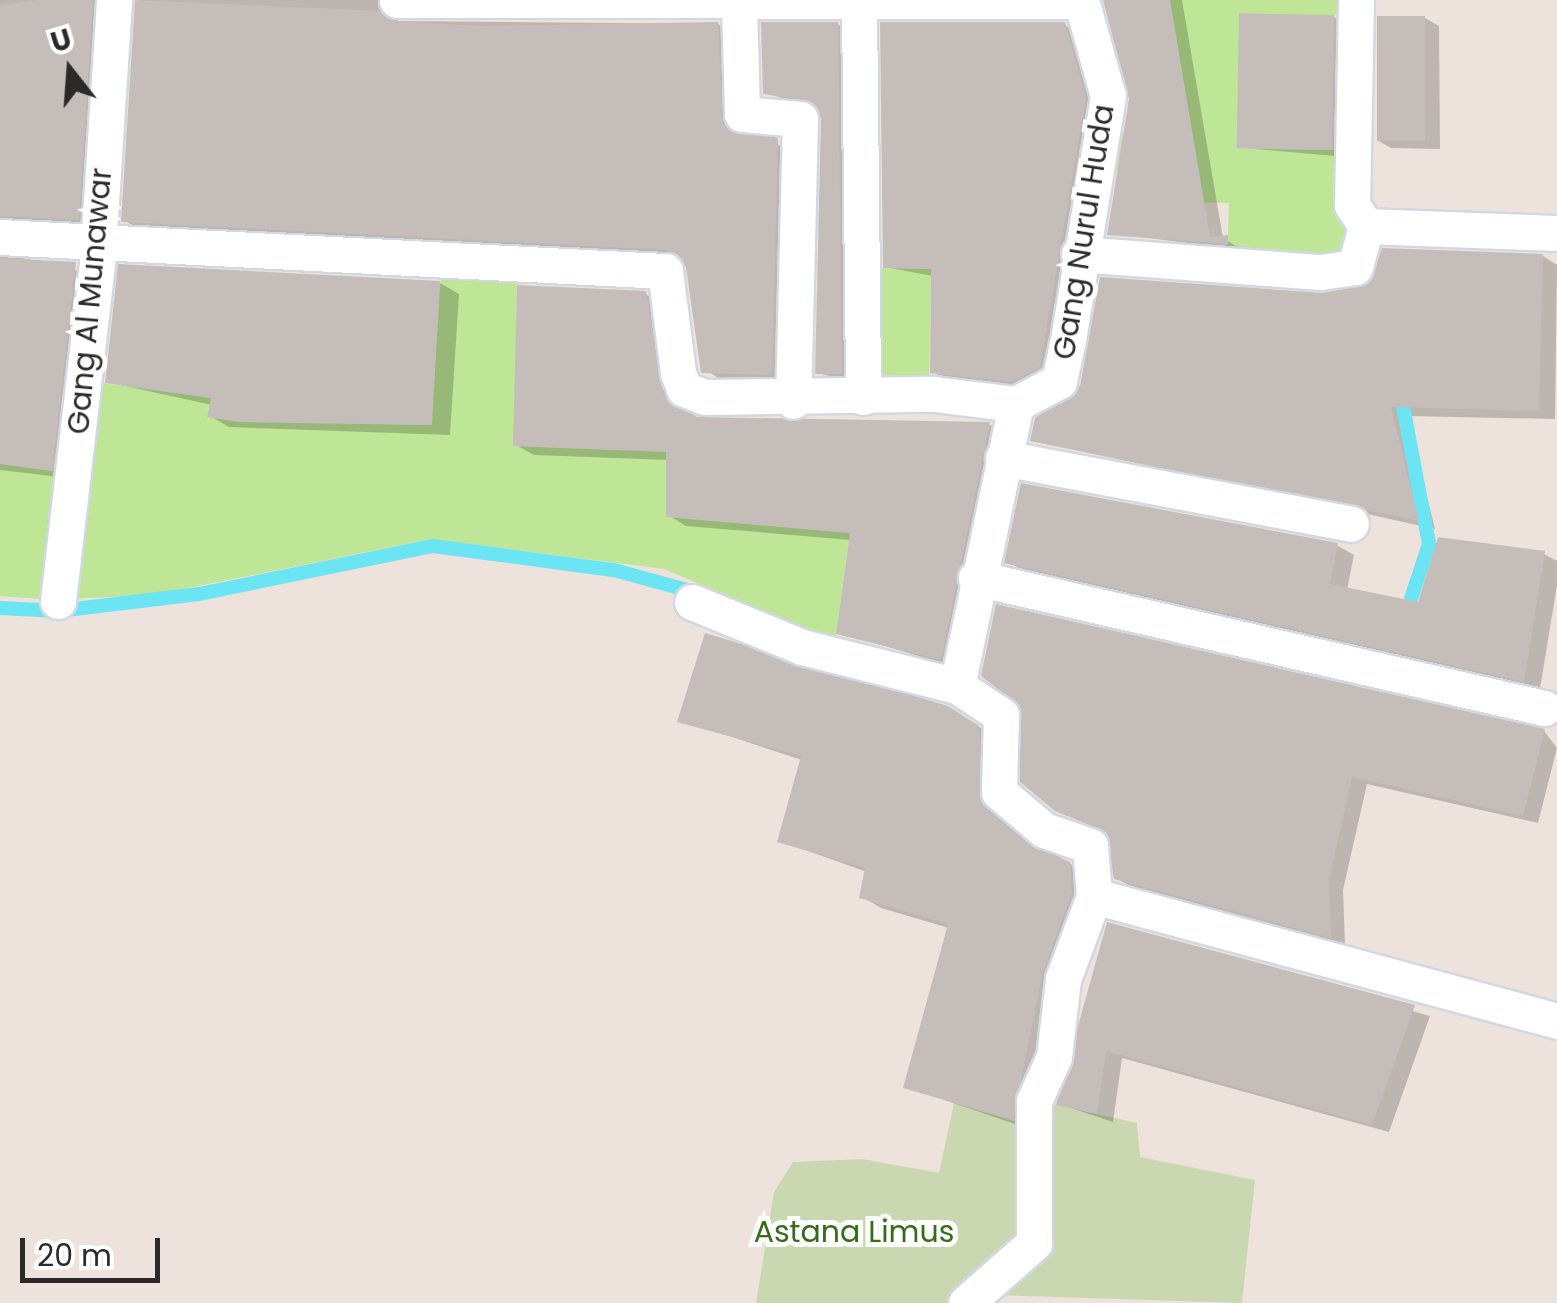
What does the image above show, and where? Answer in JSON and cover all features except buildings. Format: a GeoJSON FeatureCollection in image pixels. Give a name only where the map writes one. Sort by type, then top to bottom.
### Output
{"type":"FeatureCollection","features":[{"type":"Feature","properties":{"kind":"street","name":"Gang Al Munawar"},"geometry":{"type":"LineString","coordinates":[[58,602],[98,242],[114,0]]}},
{"type":"Feature","properties":{"kind":"street"},"geometry":{"type":"LineString","coordinates":[[397,0],[738,4],[1081,1]]}},
{"type":"Feature","properties":{"kind":"street"},"geometry":{"type":"LineString","coordinates":[[1079,254],[1320,272],[1355,267],[1366,226],[1352,205],[1356,0]]}},
{"type":"Feature","properties":{"kind":"street","name":"Gang Nurul Huda"},"geometry":{"type":"LineString","coordinates":[[1016,404],[1059,381],[1108,96],[1081,1]]}},
{"type":"Feature","properties":{"kind":"street"},"geometry":{"type":"LineString","coordinates":[[859,2],[863,398]]}},
{"type":"Feature","properties":{"kind":"street"},"geometry":{"type":"LineString","coordinates":[[738,4],[742,114],[800,119],[793,401]]}},
{"type":"Feature","properties":{"kind":"street"},"geometry":{"type":"LineString","coordinates":[[1366,226],[1557,233]]}},
{"type":"Feature","properties":{"kind":"street"},"geometry":{"type":"LineString","coordinates":[[0,237],[665,271],[684,389],[726,402],[863,398],[1016,404],[976,578],[957,686]]}},
{"type":"Feature","properties":{"kind":"street"},"geometry":{"type":"LineString","coordinates":[[1003,458],[1351,524]]}},
{"type":"Feature","properties":{"kind":"street"},"geometry":{"type":"LineString","coordinates":[[976,578],[1544,708]]}},
{"type":"Feature","properties":{"kind":"street"},"geometry":{"type":"LineString","coordinates":[[692,602],[802,647],[957,686],[1001,715],[999,792],[1044,830],[1090,846],[1094,896],[1064,979],[1054,1057],[1034,1101],[1034,1242],[966,1303]]}},
{"type":"Feature","properties":{"kind":"street"},"geometry":{"type":"LineString","coordinates":[[1094,896],[1557,1020]]}},
{"type":"Feature","properties":{"kind":"green space"},"geometry":{"type":"Polygon","coordinates":[[[1170,0],[1347,0],[1347,15],[1240,17],[1241,76],[1245,149],[1346,150],[1353,265],[1227,258],[1229,203],[1168,202],[1166,174],[1106,171],[1110,134],[1186,134],[1170,0]]]}},
{"type":"Feature","properties":{"kind":"green space"},"geometry":{"type":"Polygon","coordinates":[[[868,268],[931,269],[929,387],[866,386],[868,268]]]}},
{"type":"Feature","properties":{"kind":"green space"},"geometry":{"type":"Polygon","coordinates":[[[441,275],[517,279],[514,446],[613,450],[667,404],[666,517],[850,533],[835,641],[664,569],[431,539],[153,595],[69,599],[94,382],[211,398],[207,417],[241,422],[431,425],[441,275]]]}},
{"type":"Feature","properties":{"kind":"green space"},"geometry":{"type":"Polygon","coordinates":[[[0,464],[64,472],[52,600],[0,596],[0,464]]]}},
{"type":"Feature","properties":{"kind":"green space","name":"Astana Limus"},"geometry":{"type":"Polygon","coordinates":[[[954,1103],[1020,1123],[1026,1238],[952,1303],[756,1303],[774,1192],[793,1162],[862,1159],[939,1173],[954,1103]]]}},
{"type":"Feature","properties":{"kind":"green space","name":"Astana Limus"},"geometry":{"type":"Polygon","coordinates":[[[1049,1103],[1137,1123],[1140,1157],[1255,1180],[1242,1303],[993,1295],[1045,1246],[1049,1103]]]}},
{"type":"Feature","properties":{"kind":"waterway"},"geometry":{"type":"LineString","coordinates":[[1400,390],[1429,544],[1405,617]]}},
{"type":"Feature","properties":{"kind":"waterway"},"geometry":{"type":"LineString","coordinates":[[0,608],[58,611],[199,594],[433,546],[614,570],[698,593]]}}]}
